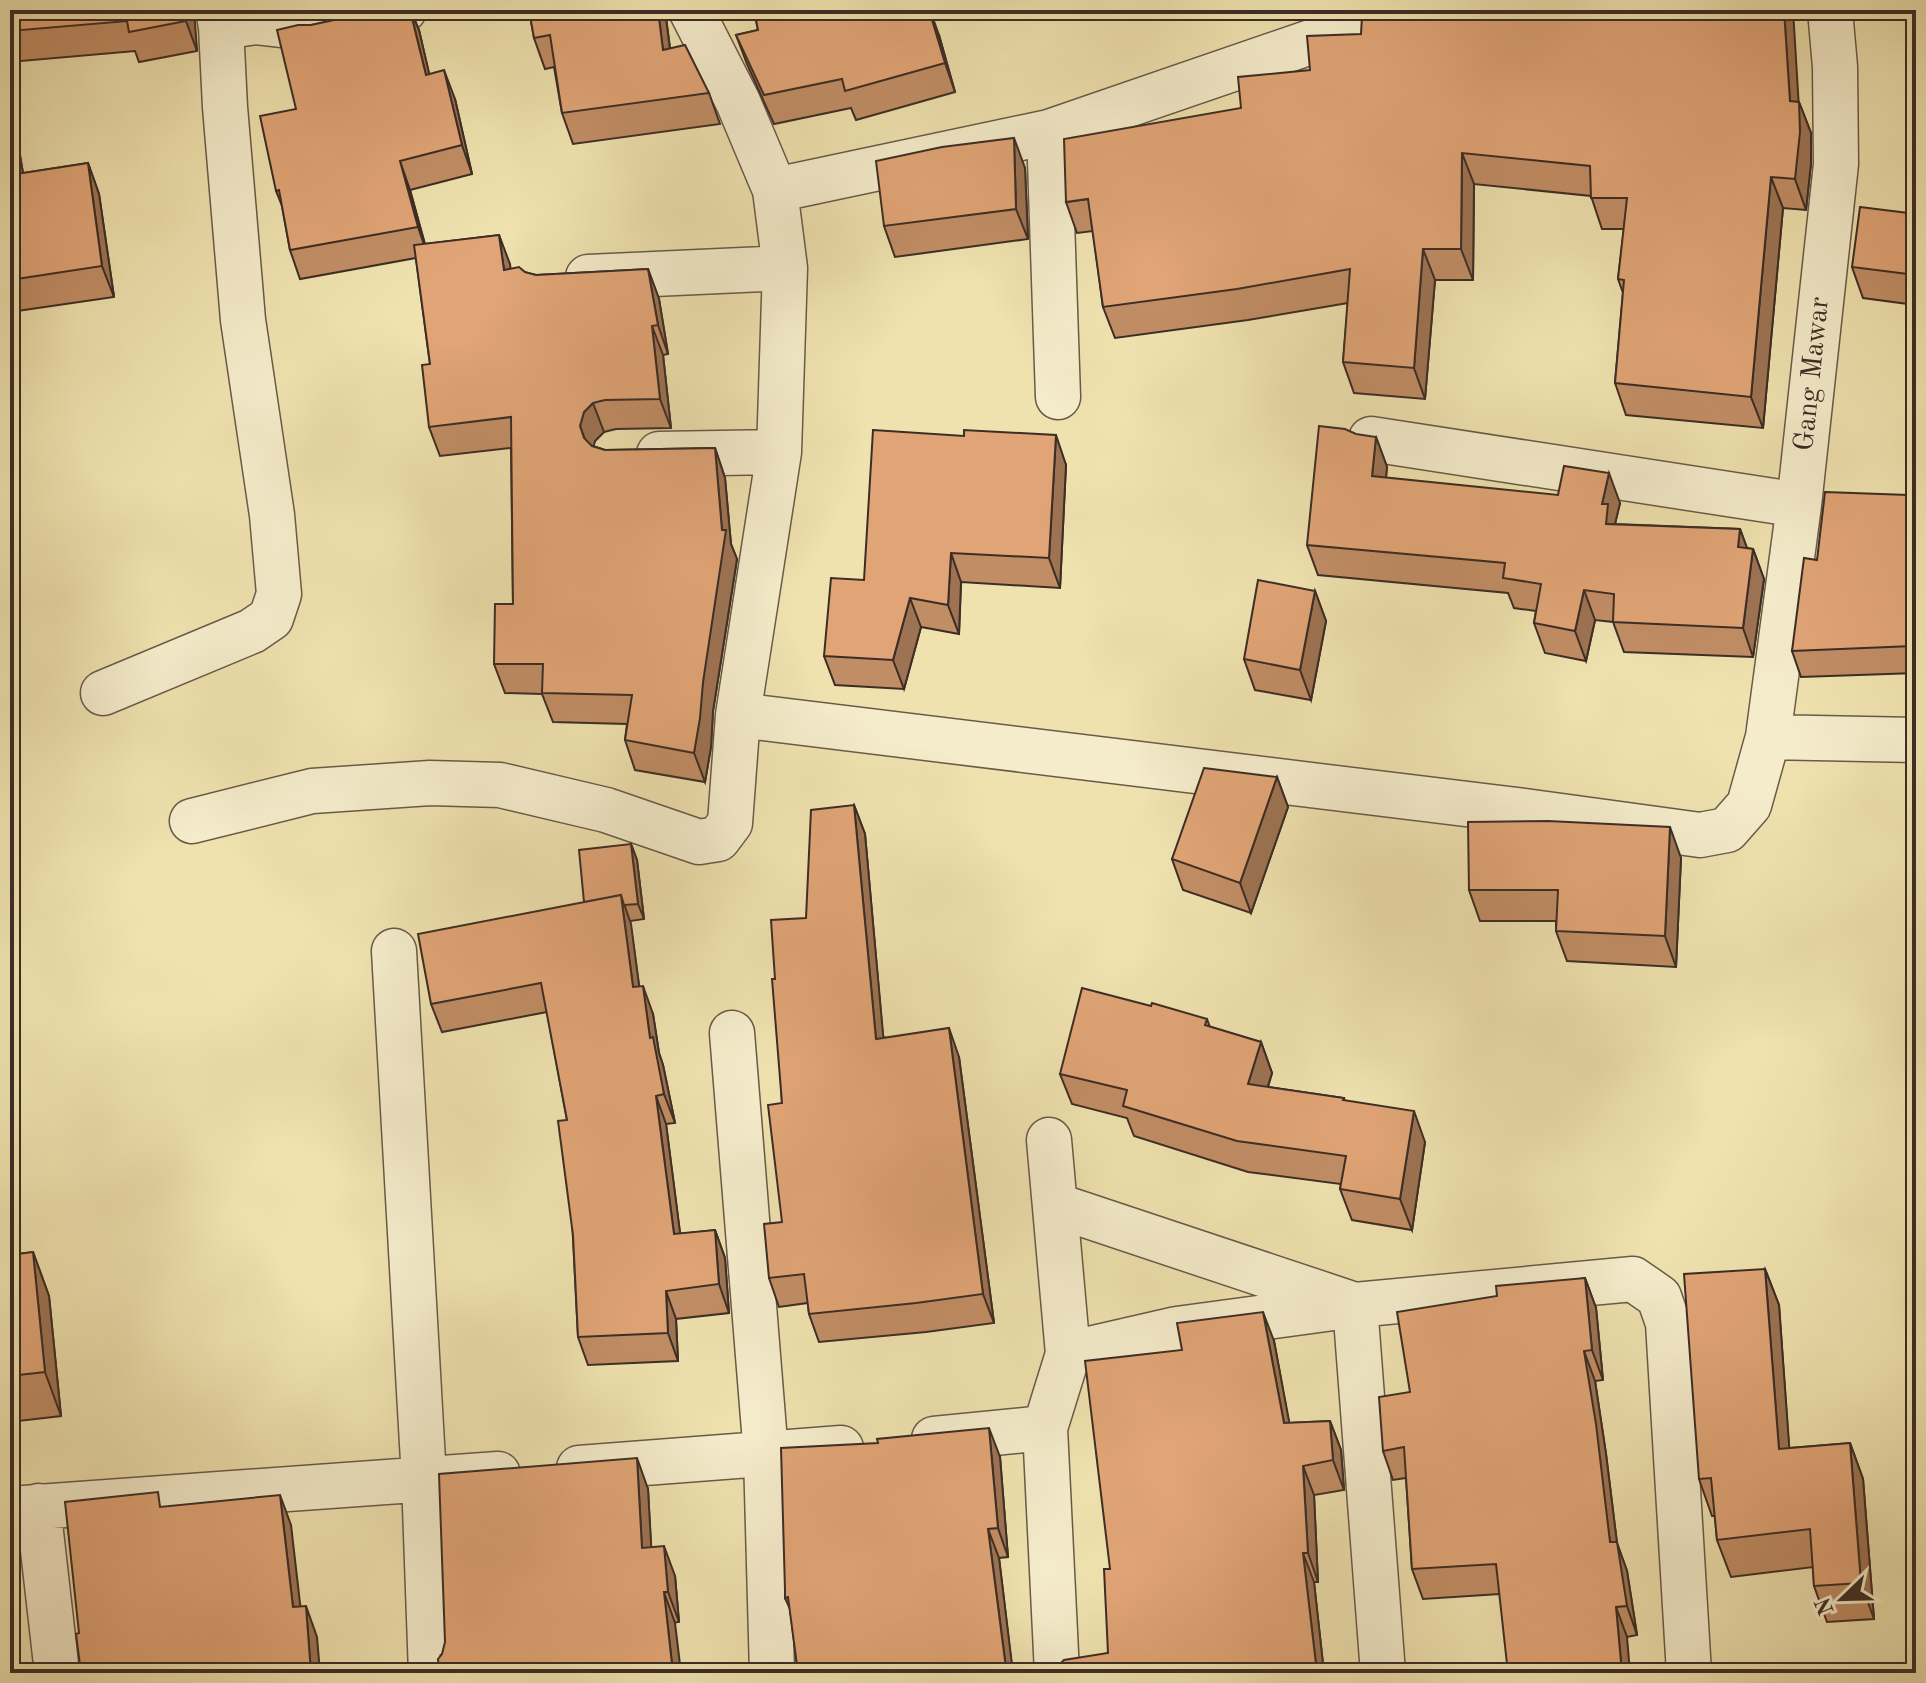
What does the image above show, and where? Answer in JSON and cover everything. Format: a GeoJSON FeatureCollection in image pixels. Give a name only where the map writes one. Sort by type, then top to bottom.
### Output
{"type":"FeatureCollection","features":[{"type":"Feature","properties":{"kind":"street"},"geometry":{"type":"LineString","coordinates":[[103,693],[252,631],[271,618],[279,594],[272,515],[243,320],[219,18],[316,29],[404,10]]}},
{"type":"Feature","properties":{"kind":"street"},"geometry":{"type":"LineString","coordinates":[[192,821],[312,791],[430,783],[500,785],[606,810],[699,842],[718,839],[730,823],[738,715],[779,452],[785,268],[775,190],[738,102],[691,10]]}},
{"type":"Feature","properties":{"kind":"street"},"geometry":{"type":"LineString","coordinates":[[775,190],[1049,132],[1375,20],[1422,10]]}},
{"type":"Feature","properties":{"kind":"street","name":"Gang Mawar"},"geometry":{"type":"LineString","coordinates":[[738,715],[1700,835],[1727,830],[1749,805],[1768,737],[1799,505],[1836,164],[1835,67],[1830,10]]}},
{"type":"Feature","properties":{"kind":"street"},"geometry":{"type":"LineString","coordinates":[[1049,132],[1058,397]]}},
{"type":"Feature","properties":{"kind":"street"},"geometry":{"type":"LineString","coordinates":[[546,279],[785,268]]}},
{"type":"Feature","properties":{"kind":"street"},"geometry":{"type":"LineString","coordinates":[[1371,439],[1799,505]]}},
{"type":"Feature","properties":{"kind":"street"},"geometry":{"type":"LineString","coordinates":[[616,454],[779,452]]}},
{"type":"Feature","properties":{"kind":"street"},"geometry":{"type":"LineString","coordinates":[[1768,737],[1916,740]]}},
{"type":"Feature","properties":{"kind":"street"},"geometry":{"type":"LineString","coordinates":[[394,951],[424,1479],[431,1673]]}},
{"type":"Feature","properties":{"kind":"street"},"geometry":{"type":"LineString","coordinates":[[732,1033],[766,1455],[772,1673]]}},
{"type":"Feature","properties":{"kind":"street"},"geometry":{"type":"LineString","coordinates":[[1049,1140],[1068,1354],[1045,1428],[1057,1673]]}},
{"type":"Feature","properties":{"kind":"street"},"geometry":{"type":"LineString","coordinates":[[1055,1205],[1355,1305]]}},
{"type":"Feature","properties":{"kind":"street"},"geometry":{"type":"LineString","coordinates":[[1068,1354],[1177,1329],[1355,1305],[1633,1279],[1659,1297],[1668,1323],[1689,1673]]}},
{"type":"Feature","properties":{"kind":"street"},"geometry":{"type":"LineString","coordinates":[[1355,1305],[1383,1673]]}},
{"type":"Feature","properties":{"kind":"street"},"geometry":{"type":"LineString","coordinates":[[57,1673],[24,1508],[766,1455],[1045,1428]]}},
{"type":"Feature","properties":{"kind":"building"},"geometry":{"type":"Polygon","coordinates":[[[10,10],[185,10],[186,21],[129,32],[127,21],[10,31],[10,10]]]}},
{"type":"Feature","properties":{"kind":"building"},"geometry":{"type":"Polygon","coordinates":[[[380,10],[410,10],[426,75],[444,70],[462,145],[400,161],[418,227],[290,250],[260,116],[296,109],[277,30],[380,10]]]}},
{"type":"Feature","properties":{"kind":"building"},"geometry":{"type":"Polygon","coordinates":[[[529,10],[658,10],[663,50],[685,45],[709,93],[562,113],[550,35],[534,38],[529,10]]]}},
{"type":"Feature","properties":{"kind":"building"},"geometry":{"type":"Polygon","coordinates":[[[754,10],[929,10],[945,63],[845,91],[842,79],[764,95],[736,35],[758,30],[754,10]]]}},
{"type":"Feature","properties":{"kind":"building"},"geometry":{"type":"Polygon","coordinates":[[[1385,10],[1590,10],[1631,14],[1784,10],[1790,101],[1799,102],[1800,132],[1795,179],[1771,177],[1751,397],[1615,383],[1624,280],[1618,279],[1627,198],[1591,198],[1590,166],[1462,153],[1461,249],[1423,249],[1414,368],[1343,362],[1350,269],[1237,289],[1103,307],[1088,199],[1066,202],[1064,139],[1241,108],[1238,77],[1310,70],[1307,36],[1361,34],[1362,16],[1385,10]]]}},
{"type":"Feature","properties":{"kind":"building"},"geometry":{"type":"Polygon","coordinates":[[[10,129],[16,161],[10,162],[10,129]]]}},
{"type":"Feature","properties":{"kind":"building"},"geometry":{"type":"Polygon","coordinates":[[[1014,138],[1016,209],[884,226],[876,161],[942,147],[1014,138]]]}},
{"type":"Feature","properties":{"kind":"building"},"geometry":{"type":"Polygon","coordinates":[[[88,163],[102,266],[10,280],[10,175],[88,163]]]}},
{"type":"Feature","properties":{"kind":"building"},"geometry":{"type":"Polygon","coordinates":[[[1860,207],[1916,214],[1916,275],[1852,267],[1860,207]]]}},
{"type":"Feature","properties":{"kind":"building"},"geometry":{"type":"Polygon","coordinates":[[[499,235],[504,270],[519,267],[536,275],[648,269],[658,325],[652,326],[660,399],[593,403],[584,412],[580,426],[584,438],[592,446],[605,450],[715,448],[722,530],[726,530],[694,753],[625,740],[632,695],[542,693],[543,664],[494,664],[495,604],[513,604],[511,417],[429,427],[422,365],[430,364],[414,245],[499,235]]]}},
{"type":"Feature","properties":{"kind":"building"},"geometry":{"type":"Polygon","coordinates":[[[1319,426],[1376,437],[1372,476],[1558,495],[1564,466],[1609,473],[1602,504],[1608,504],[1606,524],[1740,529],[1738,547],[1753,549],[1743,628],[1613,622],[1614,594],[1584,590],[1575,631],[1534,623],[1541,584],[1503,578],[1505,563],[1307,545],[1319,426]]]}},
{"type":"Feature","properties":{"kind":"building"},"geometry":{"type":"Polygon","coordinates":[[[873,430],[964,436],[964,430],[1056,435],[1049,558],[951,553],[948,605],[910,598],[893,660],[824,656],[831,578],[864,580],[873,430]]]}},
{"type":"Feature","properties":{"kind":"building"},"geometry":{"type":"Polygon","coordinates":[[[1825,492],[1908,495],[1908,501],[1916,501],[1916,636],[1913,636],[1913,646],[1792,651],[1804,558],[1817,560],[1825,492]]]}},
{"type":"Feature","properties":{"kind":"building"},"geometry":{"type":"Polygon","coordinates":[[[1258,580],[1315,591],[1300,670],[1244,659],[1258,580]]]}},
{"type":"Feature","properties":{"kind":"building"},"geometry":{"type":"Polygon","coordinates":[[[1204,768],[1277,777],[1240,883],[1172,859],[1204,768]]]}},
{"type":"Feature","properties":{"kind":"building"},"geometry":{"type":"Polygon","coordinates":[[[854,805],[876,1039],[949,1028],[983,1294],[809,1314],[804,1274],[769,1278],[764,1224],[782,1222],[768,1105],[782,1103],[772,979],[775,979],[771,920],[806,918],[811,810],[854,805]]]}},
{"type":"Feature","properties":{"kind":"building"},"geometry":{"type":"Polygon","coordinates":[[[1548,821],[1670,827],[1665,936],[1556,931],[1558,890],[1469,890],[1468,822],[1548,821]]]}},
{"type":"Feature","properties":{"kind":"building"},"geometry":{"type":"Polygon","coordinates":[[[631,844],[638,904],[624,905],[621,895],[584,902],[579,850],[631,844]]]}},
{"type":"Feature","properties":{"kind":"building"},"geometry":{"type":"Polygon","coordinates":[[[621,895],[633,987],[643,986],[650,1038],[653,1037],[664,1094],[656,1096],[674,1234],[715,1230],[719,1284],[666,1291],[668,1333],[578,1337],[573,1235],[558,1121],[567,1120],[541,983],[431,1004],[418,934],[621,895]]]}},
{"type":"Feature","properties":{"kind":"building"},"geometry":{"type":"Polygon","coordinates":[[[1082,988],[1207,1019],[1205,1025],[1261,1042],[1248,1084],[1414,1111],[1400,1199],[1340,1189],[1346,1156],[1237,1141],[1123,1106],[1127,1090],[1060,1074],[1082,988]]]}},
{"type":"Feature","properties":{"kind":"building"},"geometry":{"type":"Polygon","coordinates":[[[33,1252],[45,1372],[10,1376],[10,1255],[33,1252]]]}},
{"type":"Feature","properties":{"kind":"building"},"geometry":{"type":"Polygon","coordinates":[[[1765,1269],[1779,1449],[1850,1443],[1861,1583],[1814,1586],[1810,1529],[1717,1540],[1711,1478],[1699,1479],[1684,1274],[1765,1269]]]}},
{"type":"Feature","properties":{"kind":"building"},"geometry":{"type":"Polygon","coordinates":[[[1585,1278],[1592,1350],[1584,1351],[1610,1542],[1617,1542],[1627,1606],[1616,1607],[1622,1673],[1508,1673],[1496,1564],[1412,1569],[1404,1447],[1383,1451],[1379,1397],[1410,1392],[1397,1312],[1497,1296],[1496,1286],[1585,1278]]]}},
{"type":"Feature","properties":{"kind":"building"},"geometry":{"type":"Polygon","coordinates":[[[1263,1312],[1284,1423],[1330,1421],[1333,1460],[1303,1466],[1308,1553],[1303,1553],[1317,1673],[798,1673],[788,1597],[785,1598],[781,1448],[878,1443],[877,1439],[989,1428],[998,1528],[988,1529],[1006,1668],[1033,1664],[1048,1668],[1064,1660],[1108,1653],[1104,1569],[1110,1569],[1085,1361],[1182,1350],[1177,1323],[1263,1312]]]}},
{"type":"Feature","properties":{"kind":"building"},"geometry":{"type":"Polygon","coordinates":[[[637,1458],[642,1548],[664,1546],[668,1592],[664,1592],[673,1673],[439,1673],[438,1659],[445,1642],[439,1474],[637,1458]]]}},
{"type":"Feature","properties":{"kind":"building"},"geometry":{"type":"Polygon","coordinates":[[[158,1492],[160,1507],[280,1495],[293,1607],[306,1606],[311,1673],[81,1673],[65,1502],[158,1492]]]}}]}
